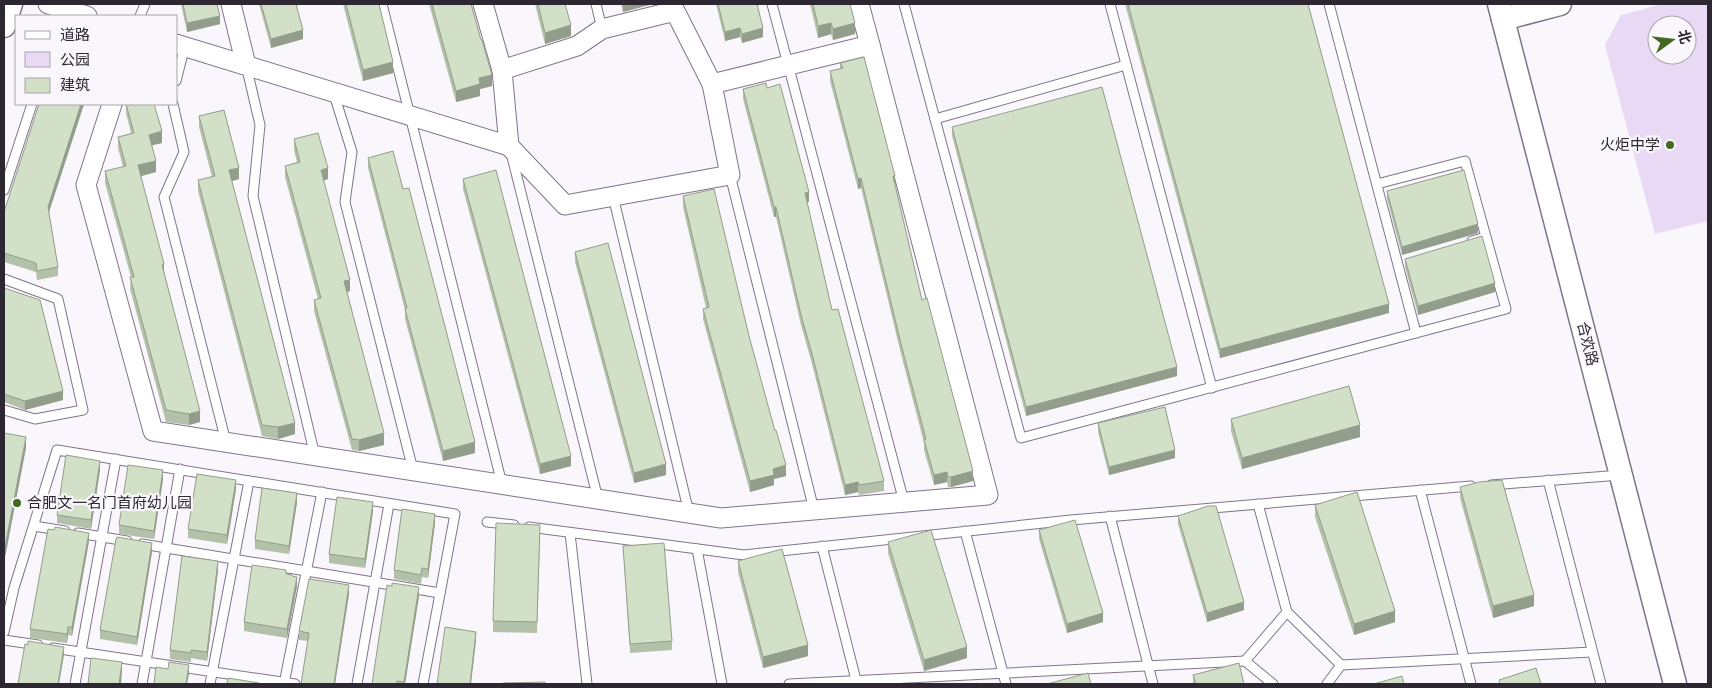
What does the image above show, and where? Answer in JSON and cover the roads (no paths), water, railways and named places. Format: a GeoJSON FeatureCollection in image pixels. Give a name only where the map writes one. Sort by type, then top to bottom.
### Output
{"type":"FeatureCollection","features":[{"type":"Feature","properties":{"kind":"street"},"geometry":{"type":"LineString","coordinates":[[4,26],[11,4]]}},
{"type":"Feature","properties":{"kind":"street"},"geometry":{"type":"LineString","coordinates":[[231,4],[246,65]]}},
{"type":"Feature","properties":{"kind":"street"},"geometry":{"type":"LineString","coordinates":[[483,4],[502,70],[509,146]]}},
{"type":"Feature","properties":{"kind":"street"},"geometry":{"type":"LineString","coordinates":[[112,105],[86,185],[153,431],[721,518],[988,495],[859,4]]}},
{"type":"Feature","properties":{"kind":"street"},"geometry":{"type":"LineString","coordinates":[[1501,12],[1560,4]]}},
{"type":"Feature","properties":{"kind":"street"},"geometry":{"type":"LineString","coordinates":[[181,45],[509,146],[565,205],[730,176],[712,84],[675,7],[602,29],[577,46],[502,70]]}},
{"type":"Feature","properties":{"kind":"street"},"geometry":{"type":"LineString","coordinates":[[58,10],[82,15]]}},
{"type":"Feature","properties":{"kind":"street","name":"合欢路"},"geometry":{"type":"LineString","coordinates":[[1501,12],[1675,684]]}},
{"type":"Feature","properties":{"kind":"street"},"geometry":{"type":"LineString","coordinates":[[712,84],[870,45]]}},
{"type":"Feature","properties":{"kind":"lane"},"geometry":{"type":"LineString","coordinates":[[382,4],[502,484]]}},
{"type":"Feature","properties":{"kind":"lane"},"geometry":{"type":"LineString","coordinates":[[596,4],[602,29]]}},
{"type":"Feature","properties":{"kind":"lane"},"geometry":{"type":"LineString","coordinates":[[772,4],[904,502]]}},
{"type":"Feature","properties":{"kind":"lane"},"geometry":{"type":"LineString","coordinates":[[904,4],[1021,438],[1506,309],[1465,161],[1377,184]]}},
{"type":"Feature","properties":{"kind":"lane"},"geometry":{"type":"LineString","coordinates":[[1110,4],[1212,388]]}},
{"type":"Feature","properties":{"kind":"lane"},"geometry":{"type":"LineString","coordinates":[[1329,4],[1377,184],[1402,261],[1416,333]]}},
{"type":"Feature","properties":{"kind":"lane"},"geometry":{"type":"LineString","coordinates":[[178,67],[181,45]]}},
{"type":"Feature","properties":{"kind":"lane"},"geometry":{"type":"LineString","coordinates":[[246,65],[260,125],[253,196],[315,456]]}},
{"type":"Feature","properties":{"kind":"lane"},"geometry":{"type":"LineString","coordinates":[[935,119],[1126,65]]}},
{"type":"Feature","properties":{"kind":"lane"},"geometry":{"type":"LineString","coordinates":[[333,91],[352,152],[345,202],[413,470]]}},
{"type":"Feature","properties":{"kind":"lane"},"geometry":{"type":"LineString","coordinates":[[4,190],[32,105]]}},
{"type":"Feature","properties":{"kind":"lane"},"geometry":{"type":"LineString","coordinates":[[172,105],[184,152],[164,197],[226,442]]}},
{"type":"Feature","properties":{"kind":"lane"},"geometry":{"type":"LineString","coordinates":[[509,146],[598,499]]}},
{"type":"Feature","properties":{"kind":"lane"},"geometry":{"type":"LineString","coordinates":[[730,176],[814,510]]}},
{"type":"Feature","properties":{"kind":"lane"},"geometry":{"type":"LineString","coordinates":[[614,196],[689,513]]}},
{"type":"Feature","properties":{"kind":"lane"},"geometry":{"type":"LineString","coordinates":[[1459,245],[1486,238]]}},
{"type":"Feature","properties":{"kind":"lane"},"geometry":{"type":"LineString","coordinates":[[4,279],[58,299],[83,410],[35,419],[4,410]]}},
{"type":"Feature","properties":{"kind":"lane"},"geometry":{"type":"LineString","coordinates":[[4,632],[14,588],[57,450],[455,514],[423,684]]}},
{"type":"Feature","properties":{"kind":"lane"},"geometry":{"type":"LineString","coordinates":[[75,684],[116,459]]}},
{"type":"Feature","properties":{"kind":"lane"},"geometry":{"type":"LineString","coordinates":[[142,684],[180,469]]}},
{"type":"Feature","properties":{"kind":"lane"},"geometry":{"type":"LineString","coordinates":[[487,522],[744,555],[1110,516],[1621,475]]}},
{"type":"Feature","properties":{"kind":"lane"},"geometry":{"type":"LineString","coordinates":[[1548,480],[1601,684]]}},
{"type":"Feature","properties":{"kind":"lane"},"geometry":{"type":"LineString","coordinates":[[210,684],[249,481]]}},
{"type":"Feature","properties":{"kind":"lane"},"geometry":{"type":"LineString","coordinates":[[1420,490],[1471,684]]}},
{"type":"Feature","properties":{"kind":"lane"},"geometry":{"type":"LineString","coordinates":[[284,683],[322,492]]}},
{"type":"Feature","properties":{"kind":"lane"},"geometry":{"type":"LineString","coordinates":[[356,684],[389,504]]}},
{"type":"Feature","properties":{"kind":"lane"},"geometry":{"type":"LineString","coordinates":[[1258,504],[1287,612],[1341,665],[1592,652]]}},
{"type":"Feature","properties":{"kind":"lane"},"geometry":{"type":"LineString","coordinates":[[1110,516],[1153,684]]}},
{"type":"Feature","properties":{"kind":"lane"},"geometry":{"type":"LineString","coordinates":[[34,526],[440,593]]}},
{"type":"Feature","properties":{"kind":"lane"},"geometry":{"type":"LineString","coordinates":[[965,531],[1006,684]]}},
{"type":"Feature","properties":{"kind":"lane"},"geometry":{"type":"LineString","coordinates":[[570,533],[587,684]]}},
{"type":"Feature","properties":{"kind":"lane"},"geometry":{"type":"LineString","coordinates":[[822,546],[857,683]]}},
{"type":"Feature","properties":{"kind":"lane"},"geometry":{"type":"LineString","coordinates":[[697,548],[722,684]]}},
{"type":"Feature","properties":{"kind":"lane"},"geometry":{"type":"LineString","coordinates":[[4,585],[14,588]]}},
{"type":"Feature","properties":{"kind":"lane"},"geometry":{"type":"LineString","coordinates":[[1245,662],[1287,612]]}},
{"type":"Feature","properties":{"kind":"lane"},"geometry":{"type":"LineString","coordinates":[[4,640],[295,684]]}},
{"type":"Feature","properties":{"kind":"lane"},"geometry":{"type":"LineString","coordinates":[[788,684],[857,683],[1245,662],[1273,684]]}},
{"type":"Feature","properties":{"kind":"lane"},"geometry":{"type":"LineString","coordinates":[[1327,684],[1341,665]]}},
{"type":"Feature","properties":{"kind":"place","name":"火炬中学"},"geometry":{"type":"Point","coordinates":[1670,145]}},
{"type":"Feature","properties":{"kind":"place","name":"合肥文一名门首府幼儿园"},"geometry":{"type":"Point","coordinates":[17,503]}}]}
